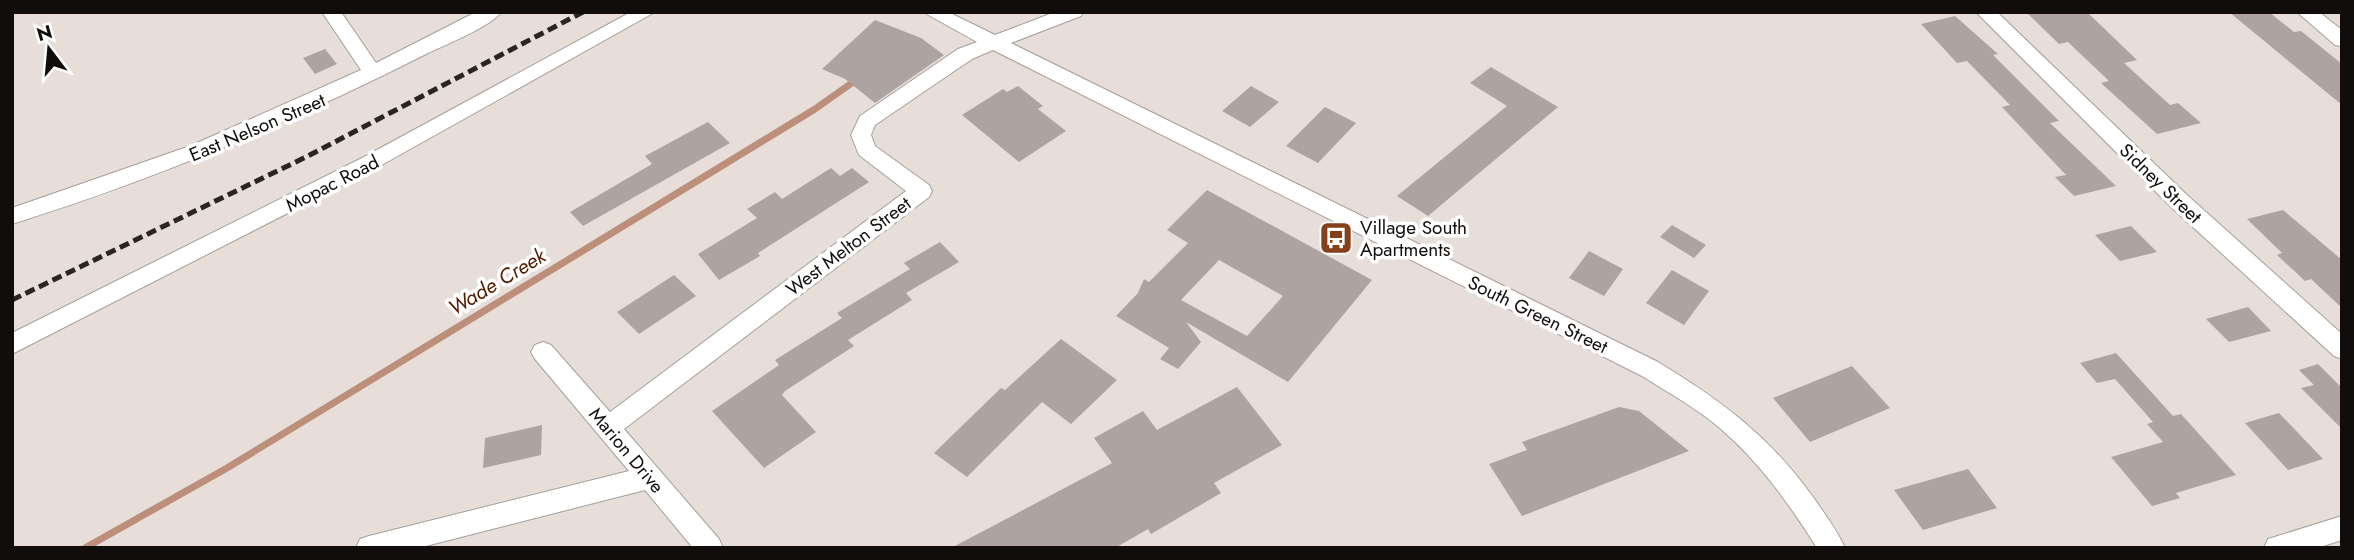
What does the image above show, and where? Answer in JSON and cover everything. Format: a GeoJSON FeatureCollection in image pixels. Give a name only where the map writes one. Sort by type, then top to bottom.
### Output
{"type":"FeatureCollection","features":[{"type":"Feature","properties":{"kind":"street"},"geometry":{"type":"LineString","coordinates":[[331,12],[374,74]]}},
{"type":"Feature","properties":{"kind":"street","name":"East Nelson Street"},"geometry":{"type":"LineString","coordinates":[[12,216],[129,179],[218,146],[374,74],[492,12]]}},
{"type":"Feature","properties":{"kind":"street","name":"Mopac Road"},"geometry":{"type":"LineString","coordinates":[[12,344],[372,163],[646,12]]}},
{"type":"Feature","properties":{"kind":"street","name":"South Green Street"},"geometry":{"type":"LineString","coordinates":[[932,12],[1650,369],[1716,412],[1748,439],[1779,473],[1832,548]]}},
{"type":"Feature","properties":{"kind":"street"},"geometry":{"type":"LineString","coordinates":[[992,42],[1074,12]]}},
{"type":"Feature","properties":{"kind":"street","name":"Sidney Street"},"geometry":{"type":"LineString","coordinates":[[1986,12],[2186,208],[2342,349]]}},
{"type":"Feature","properties":{"kind":"street"},"geometry":{"type":"LineString","coordinates":[[2306,12],[2342,40]]}},
{"type":"Feature","properties":{"kind":"street","name":"West Melton Street"},"geometry":{"type":"LineString","coordinates":[[609,427],[921,191],[866,150],[861,141],[863,127],[965,54],[992,42]]}},
{"type":"Feature","properties":{"kind":"street","name":"Marion Drive"},"geometry":{"type":"LineString","coordinates":[[543,352],[710,548]]}},
{"type":"Feature","properties":{"kind":"street"},"geometry":{"type":"LineString","coordinates":[[369,548],[651,478]]}},
{"type":"Feature","properties":{"kind":"street"},"geometry":{"type":"LineString","coordinates":[[2277,548],[2342,528]]}},
{"type":"Feature","properties":{"kind":"building"},"geometry":{"type":"Polygon","coordinates":[[[2026,12],[2087,12],[2137,60],[2124,63],[2170,105],[2178,103],[2201,123],[2157,134],[2101,83],[2109,81],[2068,42],[2059,44],[2026,12]]]}},
{"type":"Feature","properties":{"kind":"building"},"geometry":{"type":"Polygon","coordinates":[[[2229,12],[2269,12],[2294,32],[2301,31],[2342,64],[2342,105],[2229,12]]]}},
{"type":"Feature","properties":{"kind":"building"},"geometry":{"type":"Polygon","coordinates":[[[1955,16],[1998,54],[1993,55],[2059,121],[2050,123],[2116,186],[2074,196],[2055,177],[2066,175],[2002,107],[2010,105],[1967,61],[1957,63],[1921,24],[1955,16]]]}},
{"type":"Feature","properties":{"kind":"building"},"geometry":{"type":"Polygon","coordinates":[[[875,20],[921,38],[944,55],[875,103],[845,79],[822,69],[875,20]]]}},
{"type":"Feature","properties":{"kind":"building"},"geometry":{"type":"Polygon","coordinates":[[[325,49],[337,64],[315,74],[303,58],[325,49]]]}},
{"type":"Feature","properties":{"kind":"building"},"geometry":{"type":"Polygon","coordinates":[[[1491,67],[1558,107],[1428,216],[1397,196],[1507,106],[1470,83],[1491,67]]]}},
{"type":"Feature","properties":{"kind":"building"},"geometry":{"type":"Polygon","coordinates":[[[1018,86],[1043,106],[1038,109],[1066,131],[1019,162],[962,115],[1003,89],[1007,92],[1018,86]]]}},
{"type":"Feature","properties":{"kind":"building"},"geometry":{"type":"Polygon","coordinates":[[[1251,86],[1279,102],[1250,127],[1222,111],[1251,86]]]}},
{"type":"Feature","properties":{"kind":"building"},"geometry":{"type":"Polygon","coordinates":[[[1325,107],[1356,123],[1318,163],[1286,146],[1325,107]]]}},
{"type":"Feature","properties":{"kind":"building"},"geometry":{"type":"Polygon","coordinates":[[[708,122],[730,143],[583,226],[570,212],[652,164],[645,156],[708,122]]]}},
{"type":"Feature","properties":{"kind":"building"},"geometry":{"type":"Polygon","coordinates":[[[831,168],[840,176],[852,168],[869,182],[758,253],[760,256],[719,280],[698,254],[757,218],[747,209],[775,192],[782,199],[831,168]]]}},
{"type":"Feature","properties":{"kind":"building"},"geometry":{"type":"Polygon","coordinates":[[[1207,190],[1372,280],[1288,382],[1186,322],[1201,342],[1178,369],[1160,359],[1169,348],[1116,316],[1138,293],[1144,279],[1149,282],[1188,243],[1167,230],[1207,190]],[[1219,260],[1181,300],[1247,336],[1283,296],[1219,260]]]}},
{"type":"Feature","properties":{"kind":"building"},"geometry":{"type":"Polygon","coordinates":[[[2283,210],[2342,260],[2342,308],[2311,279],[2305,281],[2277,255],[2282,253],[2247,219],[2283,210]]]}},
{"type":"Feature","properties":{"kind":"building"},"geometry":{"type":"Polygon","coordinates":[[[1672,225],[1706,245],[1694,258],[1660,237],[1672,225]]]}},
{"type":"Feature","properties":{"kind":"building"},"geometry":{"type":"Polygon","coordinates":[[[2131,226],[2157,252],[2120,261],[2095,235],[2131,226]]]}},
{"type":"Feature","properties":{"kind":"building"},"geometry":{"type":"Polygon","coordinates":[[[940,242],[959,262],[906,293],[912,300],[848,340],[854,346],[785,391],[782,395],[816,432],[764,468],[712,411],[779,365],[775,360],[842,318],[837,313],[910,269],[904,263],[940,242]]]}},
{"type":"Feature","properties":{"kind":"building"},"geometry":{"type":"Polygon","coordinates":[[[1589,251],[1623,269],[1604,296],[1569,278],[1589,251]]]}},
{"type":"Feature","properties":{"kind":"building"},"geometry":{"type":"Polygon","coordinates":[[[1672,270],[1709,291],[1684,325],[1646,303],[1672,270]]]}},
{"type":"Feature","properties":{"kind":"building"},"geometry":{"type":"Polygon","coordinates":[[[674,275],[696,296],[639,334],[617,312],[674,275]]]}},
{"type":"Feature","properties":{"kind":"building"},"geometry":{"type":"Polygon","coordinates":[[[2248,307],[2271,331],[2229,342],[2206,319],[2248,307]]]}},
{"type":"Feature","properties":{"kind":"building"},"geometry":{"type":"Polygon","coordinates":[[[1061,339],[1117,380],[1071,424],[1042,402],[967,477],[934,453],[1001,388],[1005,390],[1061,339]]]}},
{"type":"Feature","properties":{"kind":"building"},"geometry":{"type":"Polygon","coordinates":[[[2116,353],[2173,416],[2181,414],[2236,475],[2176,493],[2180,498],[2152,506],[2111,457],[2163,442],[2147,424],[2153,422],[2115,379],[2097,383],[2080,363],[2116,353]]]}},
{"type":"Feature","properties":{"kind":"building"},"geometry":{"type":"Polygon","coordinates":[[[2318,364],[2342,388],[2342,429],[2301,388],[2314,385],[2299,370],[2318,364]]]}},
{"type":"Feature","properties":{"kind":"building"},"geometry":{"type":"Polygon","coordinates":[[[1852,366],[1890,408],[1810,442],[1773,398],[1852,366]]]}},
{"type":"Feature","properties":{"kind":"building"},"geometry":{"type":"Polygon","coordinates":[[[1237,387],[1282,445],[1214,483],[1221,493],[1151,534],[1148,529],[1115,548],[951,548],[1112,463],[1094,438],[1143,411],[1157,430],[1237,387]]]}},
{"type":"Feature","properties":{"kind":"building"},"geometry":{"type":"Polygon","coordinates":[[[1619,407],[1639,411],[1689,451],[1522,516],[1489,464],[1527,450],[1522,442],[1619,407]]]}},
{"type":"Feature","properties":{"kind":"building"},"geometry":{"type":"Polygon","coordinates":[[[2279,413],[2323,459],[2288,470],[2245,423],[2279,413]]]}},
{"type":"Feature","properties":{"kind":"building"},"geometry":{"type":"Polygon","coordinates":[[[542,425],[541,455],[483,468],[485,438],[542,425]]]}},
{"type":"Feature","properties":{"kind":"building"},"geometry":{"type":"Polygon","coordinates":[[[1968,469],[1997,508],[1923,530],[1894,490],[1968,469]]]}},
{"type":"Feature","properties":{"kind":"waterway","name":"Wade Creek"},"geometry":{"type":"LineString","coordinates":[[85,548],[227,468],[815,109],[856,80]]}},
{"type":"Feature","properties":{"kind":"railway"},"geometry":{"type":"LineString","coordinates":[[12,300],[306,157],[583,12]]}},
{"type":"Feature","properties":{"kind":"place","name":"Village South Apartments"},"geometry":{"type":"Point","coordinates":[1336,238]}}]}
